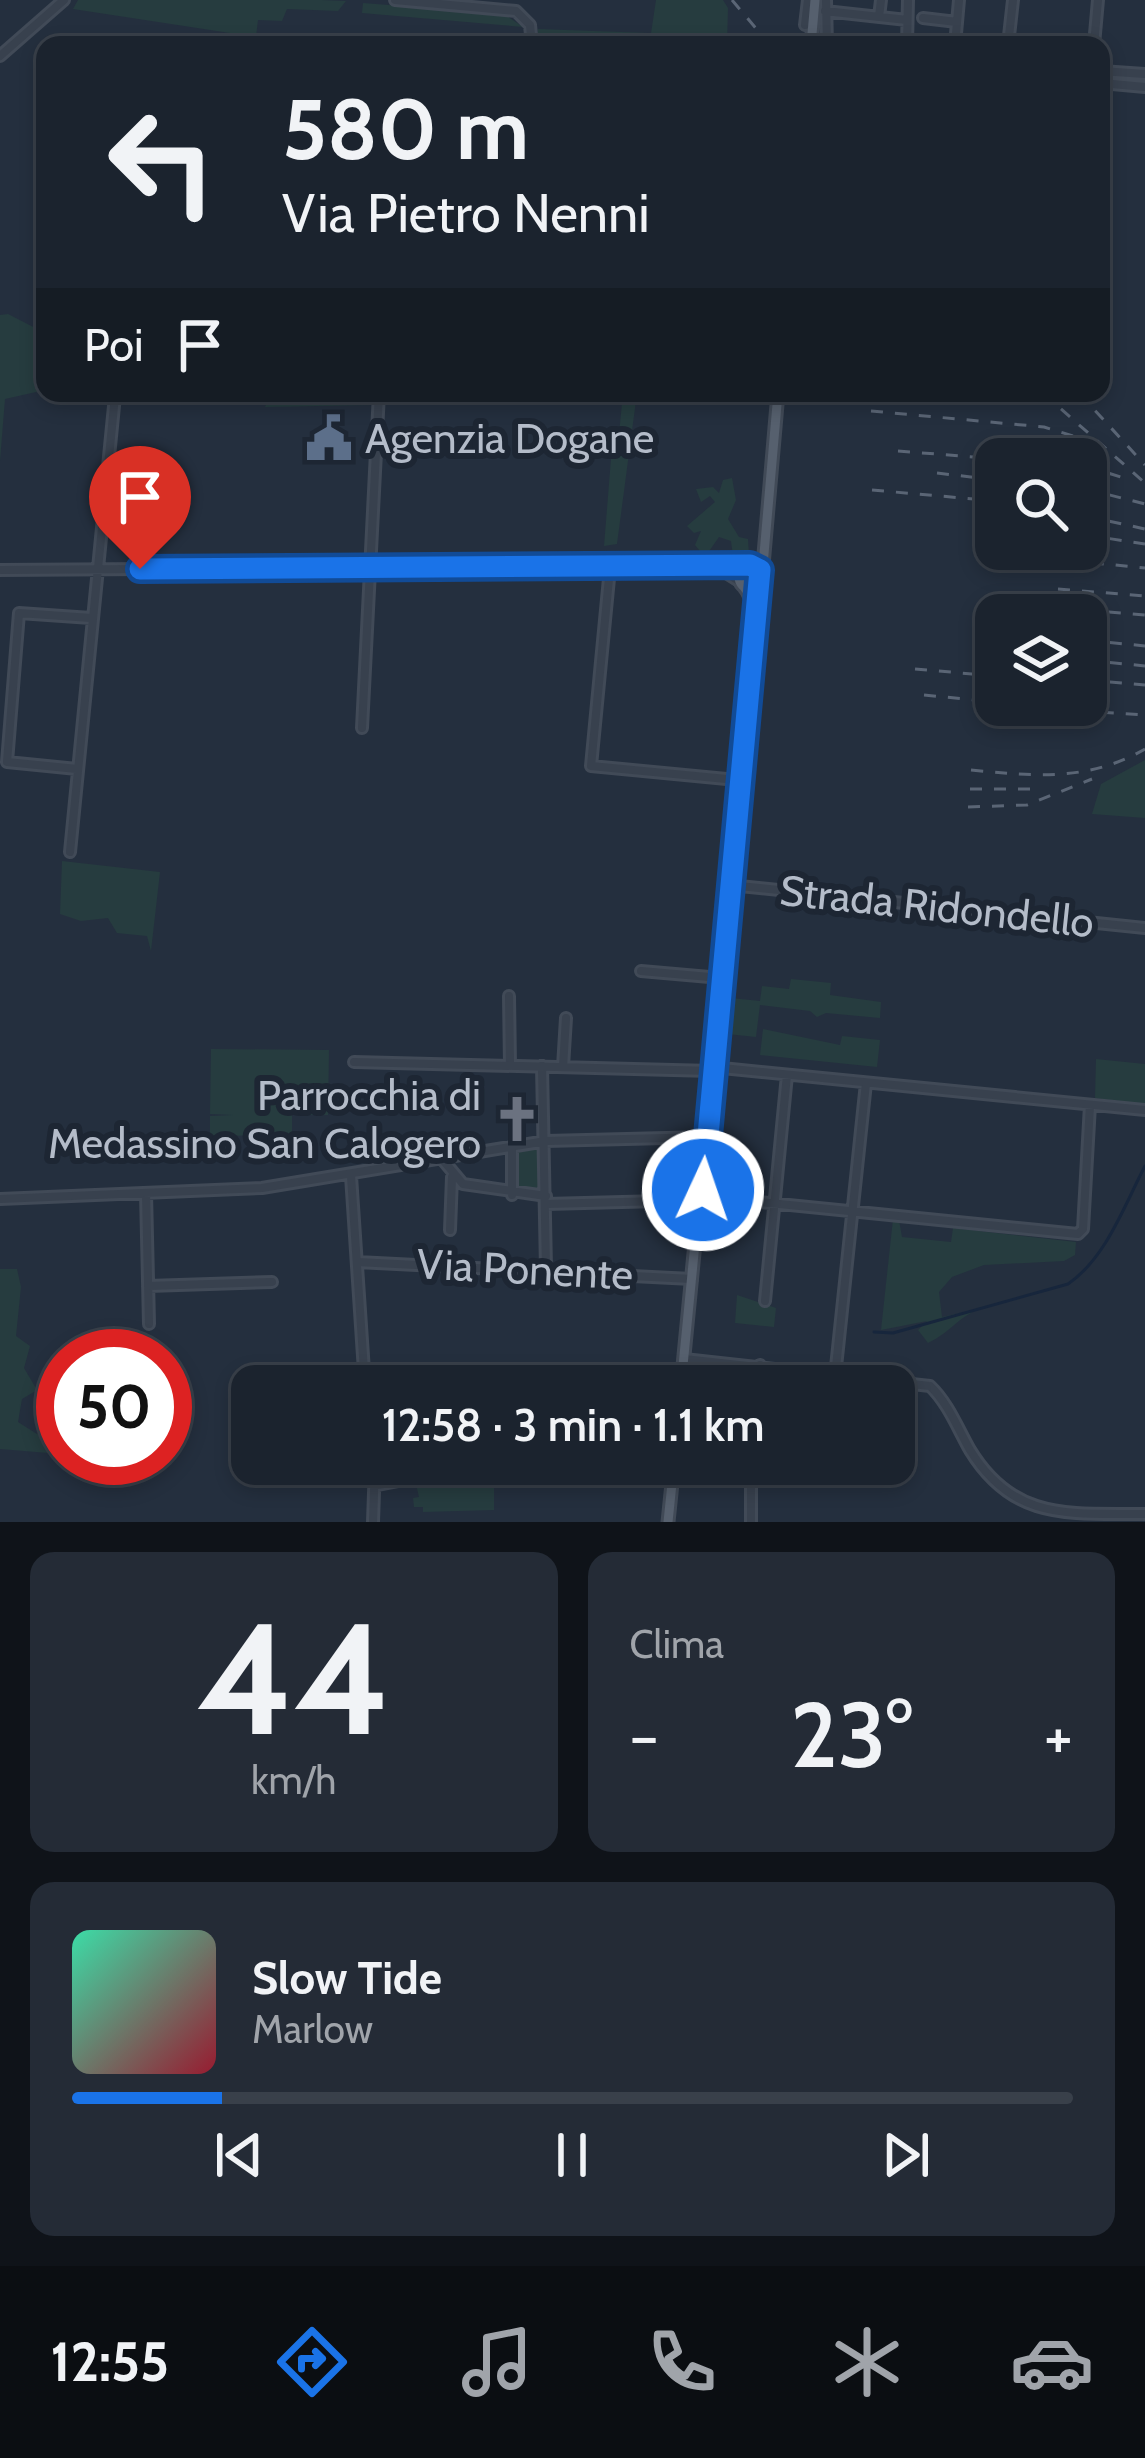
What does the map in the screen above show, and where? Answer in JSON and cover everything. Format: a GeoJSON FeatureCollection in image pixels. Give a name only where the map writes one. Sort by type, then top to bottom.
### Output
{"type":"FeatureCollection","features":[{"type":"Feature","properties":{"kind":"main road"},"geometry":{"type":"LineString","coordinates":[[811,36],[812,0]]}},
{"type":"Feature","properties":{"kind":"main road"},"geometry":{"type":"LineString","coordinates":[[683,1365],[777,402]]}},
{"type":"Feature","properties":{"kind":"main road"},"geometry":{"type":"LineString","coordinates":[[753,655],[754,605],[742,584],[764,536]]}},
{"type":"Feature","properties":{"kind":"main road"},"geometry":{"type":"LineString","coordinates":[[749,565],[761,580]]}},
{"type":"Feature","properties":{"kind":"main road"},"geometry":{"type":"LineString","coordinates":[[742,584],[761,580]]}},
{"type":"Feature","properties":{"kind":"main road"},"geometry":{"type":"LineString","coordinates":[[737,811],[744,743]]}},
{"type":"Feature","properties":{"kind":"main road"},"geometry":{"type":"LineString","coordinates":[[668,1522],[672,1485]]}},
{"type":"Feature","properties":{"kind":"street"},"geometry":{"type":"LineString","coordinates":[[0,56],[64,0]]}},
{"type":"Feature","properties":{"kind":"street"},"geometry":{"type":"LineString","coordinates":[[395,0],[516,11],[530,25],[531,36]]}},
{"type":"Feature","properties":{"kind":"street"},"geometry":{"type":"LineString","coordinates":[[805,25],[812,0]]}},
{"type":"Feature","properties":{"kind":"street"},"geometry":{"type":"LineString","coordinates":[[879,17],[880,0]]}},
{"type":"Feature","properties":{"kind":"street"},"geometry":{"type":"LineString","coordinates":[[907,36],[908,0]]}},
{"type":"Feature","properties":{"kind":"street"},"geometry":{"type":"LineString","coordinates":[[956,36],[959,0]]}},
{"type":"Feature","properties":{"kind":"street"},"geometry":{"type":"LineString","coordinates":[[1009,36],[1012,0]]}},
{"type":"Feature","properties":{"kind":"street"},"geometry":{"type":"LineString","coordinates":[[1095,36],[1098,0]]}},
{"type":"Feature","properties":{"kind":"street"},"geometry":{"type":"LineString","coordinates":[[827,36],[825,6],[908,20]]}},
{"type":"Feature","properties":{"kind":"street"},"geometry":{"type":"LineString","coordinates":[[922,18],[957,22]]}},
{"type":"Feature","properties":{"kind":"street"},"geometry":{"type":"LineString","coordinates":[[1110,72],[1145,74]]}},
{"type":"Feature","properties":{"kind":"street"},"geometry":{"type":"LineString","coordinates":[[1110,84],[1145,87]]}},
{"type":"Feature","properties":{"kind":"street"},"geometry":{"type":"LineString","coordinates":[[70,852],[114,402]]}},
{"type":"Feature","properties":{"kind":"street"},"geometry":{"type":"LineString","coordinates":[[362,728],[378,402]]}},
{"type":"Feature","properties":{"kind":"street"},"geometry":{"type":"LineString","coordinates":[[0,570],[749,565]]}},
{"type":"Feature","properties":{"kind":"street"},"geometry":{"type":"LineString","coordinates":[[610,568],[591,766],[737,780]]}},
{"type":"Feature","properties":{"kind":"street"},"geometry":{"type":"LineString","coordinates":[[719,568],[742,584]]}},
{"type":"Feature","properties":{"kind":"street"},"geometry":{"type":"LineString","coordinates":[[77,769],[3,762],[19,613],[91,617]]}},
{"type":"Feature","properties":{"kind":"street","name":"Strada Ridondello"},"geometry":{"type":"LineString","coordinates":[[730,884],[1145,928]]}},
{"type":"Feature","properties":{"kind":"street"},"geometry":{"type":"LineString","coordinates":[[640,970],[721,978]]}},
{"type":"Feature","properties":{"kind":"street"},"geometry":{"type":"LineString","coordinates":[[509,996],[510,1065]]}},
{"type":"Feature","properties":{"kind":"street"},"geometry":{"type":"LineString","coordinates":[[563,1066],[566,1018]]}},
{"type":"Feature","properties":{"kind":"street"},"geometry":{"type":"LineString","coordinates":[[354,1062],[712,1069],[1145,1110]]}},
{"type":"Feature","properties":{"kind":"street"},"geometry":{"type":"LineString","coordinates":[[542,1066],[546,1269]]}},
{"type":"Feature","properties":{"kind":"street"},"geometry":{"type":"LineString","coordinates":[[765,1300],[787,1075]]}},
{"type":"Feature","properties":{"kind":"street"},"geometry":{"type":"LineString","coordinates":[[836,1365],[866,1083]]}},
{"type":"Feature","properties":{"kind":"street"},"geometry":{"type":"LineString","coordinates":[[441,1158],[452,1174],[480,1190],[546,1200],[700,1197],[1078,1234],[1083,1229],[1090,1105]]}},
{"type":"Feature","properties":{"kind":"street"},"geometry":{"type":"LineString","coordinates":[[364,1365],[351,1176],[355,1168],[546,1141],[706,1137]]}},
{"type":"Feature","properties":{"kind":"street"},"geometry":{"type":"LineString","coordinates":[[512,1146],[512,1195]]}},
{"type":"Feature","properties":{"kind":"street"},"geometry":{"type":"LineString","coordinates":[[450,1230],[452,1174]]}},
{"type":"Feature","properties":{"kind":"street"},"geometry":{"type":"LineString","coordinates":[[0,1199],[262,1188],[351,1176]]}},
{"type":"Feature","properties":{"kind":"street"},"geometry":{"type":"LineString","coordinates":[[146,1193],[149,1324]]}},
{"type":"Feature","properties":{"kind":"street","name":"Via Ponente"},"geometry":{"type":"LineString","coordinates":[[357,1262],[692,1279]]}},
{"type":"Feature","properties":{"kind":"street"},"geometry":{"type":"LineString","coordinates":[[148,1286],[272,1282]]}},
{"type":"Feature","properties":{"kind":"street"},"geometry":{"type":"LineString","coordinates":[[684,1358],[760,1365]]}},
{"type":"Feature","properties":{"kind":"street"},"geometry":{"type":"LineString","coordinates":[[915,1384],[930,1386],[982,1470],[1022,1503],[1072,1518],[1145,1514]]}},
{"type":"Feature","properties":{"kind":"street"},"geometry":{"type":"LineString","coordinates":[[373,1522],[377,1485]]}},
{"type":"Feature","properties":{"kind":"street"},"geometry":{"type":"LineString","coordinates":[[751,1485],[752,1522]]}},
{"type":"Feature","properties":{"kind":"green space"},"geometry":{"type":"Polygon","coordinates":[[[78,0],[346,1],[338,11],[287,9],[282,21],[258,20],[256,36],[73,9],[78,0]]]}},
{"type":"Feature","properties":{"kind":"green space"},"geometry":{"type":"Polygon","coordinates":[[[656,0],[723,0],[728,8],[727,36],[651,36],[656,0]]]}},
{"type":"Feature","properties":{"kind":"green space"},"geometry":{"type":"Polygon","coordinates":[[[363,3],[504,14],[523,27],[362,13],[363,3]]]}},
{"type":"Feature","properties":{"kind":"green space"},"geometry":{"type":"Polygon","coordinates":[[[538,29],[650,33],[538,36],[538,29]]]}},
{"type":"Feature","properties":{"kind":"green space"},"geometry":{"type":"Polygon","coordinates":[[[8,314],[36,328],[36,392],[5,399],[0,461],[0,315],[8,314]]]}},
{"type":"Feature","properties":{"kind":"green space"},"geometry":{"type":"Polygon","coordinates":[[[267,402],[374,402],[373,405],[265,407],[267,402]]]}},
{"type":"Feature","properties":{"kind":"green space"},"geometry":{"type":"Polygon","coordinates":[[[622,402],[636,402],[617,544],[604,546],[613,434],[619,434],[622,402]]]}},
{"type":"Feature","properties":{"kind":"green space"},"geometry":{"type":"Polygon","coordinates":[[[732,478],[736,500],[728,519],[739,537],[748,539],[749,555],[733,556],[731,541],[719,537],[705,557],[695,545],[701,531],[694,533],[687,526],[715,502],[710,496],[701,502],[696,489],[713,487],[719,493],[723,480],[732,478]]]}},
{"type":"Feature","properties":{"kind":"green space"},"geometry":{"type":"Polygon","coordinates":[[[1145,760],[1145,818],[1092,814],[1101,784],[1145,760]]]}},
{"type":"Feature","properties":{"kind":"green space"},"geometry":{"type":"Polygon","coordinates":[[[62,861],[160,872],[151,951],[147,936],[117,933],[108,918],[81,921],[60,914],[62,861]]]}},
{"type":"Feature","properties":{"kind":"green space"},"geometry":{"type":"Polygon","coordinates":[[[791,979],[831,983],[830,995],[881,1002],[880,1018],[826,1013],[817,1017],[810,1011],[760,1005],[756,1037],[727,1034],[731,998],[760,1001],[762,986],[789,989],[791,979]]]}},
{"type":"Feature","properties":{"kind":"green space"},"geometry":{"type":"Polygon","coordinates":[[[763,1029],[840,1045],[842,1036],[880,1040],[877,1067],[760,1055],[763,1029]]]}},
{"type":"Feature","properties":{"kind":"green space"},"geometry":{"type":"Polygon","coordinates":[[[211,1049],[329,1050],[328,1115],[292,1115],[292,1135],[210,1136],[210,1116],[233,1115],[210,1114],[211,1049]]]}},
{"type":"Feature","properties":{"kind":"green space"},"geometry":{"type":"Polygon","coordinates":[[[1096,1059],[1145,1064],[1145,1105],[1095,1098],[1096,1059]]]}},
{"type":"Feature","properties":{"kind":"green space"},"geometry":{"type":"Polygon","coordinates":[[[542,1145],[543,1193],[514,1192],[514,1150],[542,1145]]]}},
{"type":"Feature","properties":{"kind":"green space"},"geometry":{"type":"Polygon","coordinates":[[[893,1219],[899,1220],[902,1237],[951,1242],[953,1228],[1076,1242],[1075,1255],[1064,1261],[984,1265],[952,1277],[939,1292],[942,1317],[982,1308],[928,1343],[918,1330],[927,1321],[881,1330],[893,1219]]]}},
{"type":"Feature","properties":{"kind":"green space"},"geometry":{"type":"Polygon","coordinates":[[[0,1269],[17,1269],[21,1287],[16,1336],[30,1346],[24,1368],[36,1388],[22,1399],[18,1422],[36,1433],[36,1452],[0,1449],[0,1269]]]}},
{"type":"Feature","properties":{"kind":"green space"},"geometry":{"type":"Polygon","coordinates":[[[737,1295],[776,1308],[774,1327],[735,1323],[737,1295]]]}},
{"type":"Feature","properties":{"kind":"green space"},"geometry":{"type":"Polygon","coordinates":[[[416,1485],[494,1485],[494,1510],[423,1512],[423,1507],[414,1507],[413,1498],[419,1497],[416,1485]]]}},
{"type":"Feature","properties":{"kind":"waterway"},"geometry":{"type":"LineString","coordinates":[[874,1332],[893,1333],[1068,1284],[1104,1246],[1145,1166]]}},
{"type":"Feature","properties":{"kind":"railway"},"geometry":{"type":"LineString","coordinates":[[732,0],[762,36]]}},
{"type":"Feature","properties":{"kind":"railway"},"geometry":{"type":"LineString","coordinates":[[1053,402],[1145,483]]}},
{"type":"Feature","properties":{"kind":"railway"},"geometry":{"type":"LineString","coordinates":[[1087,402],[1145,465]]}},
{"type":"Feature","properties":{"kind":"railway"},"geometry":{"type":"LineString","coordinates":[[871,411],[1044,427],[1080,438]]}},
{"type":"Feature","properties":{"kind":"railway"},"geometry":{"type":"LineString","coordinates":[[898,451],[975,457]]}},
{"type":"Feature","properties":{"kind":"railway"},"geometry":{"type":"LineString","coordinates":[[937,473],[975,478]]}},
{"type":"Feature","properties":{"kind":"railway"},"geometry":{"type":"LineString","coordinates":[[1107,473],[1130,480]]}},
{"type":"Feature","properties":{"kind":"railway"},"geometry":{"type":"LineString","coordinates":[[872,490],[975,499]]}},
{"type":"Feature","properties":{"kind":"railway"},"geometry":{"type":"LineString","coordinates":[[1107,494],[1145,504]]}},
{"type":"Feature","properties":{"kind":"railway"},"geometry":{"type":"LineString","coordinates":[[1107,521],[1145,529]]}},
{"type":"Feature","properties":{"kind":"railway"},"geometry":{"type":"LineString","coordinates":[[1107,538],[1145,544]]}},
{"type":"Feature","properties":{"kind":"railway"},"geometry":{"type":"LineString","coordinates":[[1107,564],[1145,568]]}},
{"type":"Feature","properties":{"kind":"railway"},"geometry":{"type":"LineString","coordinates":[[1058,589],[1145,596]]}},
{"type":"Feature","properties":{"kind":"railway"},"geometry":{"type":"LineString","coordinates":[[1107,612],[1145,615]]}},
{"type":"Feature","properties":{"kind":"railway"},"geometry":{"type":"LineString","coordinates":[[1107,642],[1145,646]]}},
{"type":"Feature","properties":{"kind":"railway"},"geometry":{"type":"LineString","coordinates":[[1107,662],[1145,666]]}},
{"type":"Feature","properties":{"kind":"railway"},"geometry":{"type":"LineString","coordinates":[[915,669],[975,674]]}},
{"type":"Feature","properties":{"kind":"railway"},"geometry":{"type":"LineString","coordinates":[[1107,682],[1145,685]]}},
{"type":"Feature","properties":{"kind":"railway"},"geometry":{"type":"LineString","coordinates":[[924,695],[975,700]]}},
{"type":"Feature","properties":{"kind":"railway"},"geometry":{"type":"LineString","coordinates":[[1107,713],[1145,715]]}},
{"type":"Feature","properties":{"kind":"railway"},"geometry":{"type":"LineString","coordinates":[[971,770],[1038,775],[1081,772],[1145,749]]}},
{"type":"Feature","properties":{"kind":"railway"},"geometry":{"type":"LineString","coordinates":[[968,807],[1027,805],[1092,779]]}},
{"type":"Feature","properties":{"kind":"railway"},"geometry":{"type":"LineString","coordinates":[[970,789],[1042,789]]}},
{"type":"Feature","properties":{"kind":"place","name":"Agenzia Dogane"},"geometry":{"type":"Point","coordinates":[329,438]}},
{"type":"Feature","properties":{"kind":"place","name":"Parrocchia di Medassino San Calogero"},"geometry":{"type":"Point","coordinates":[517,1119]}},
{"type":"Feature","properties":{"kind":"route"},"geometry":{"type":"LineString","coordinates":[[140,569],[750,565],[760,570],[760,614],[749,688],[703,1190]]}}]}
